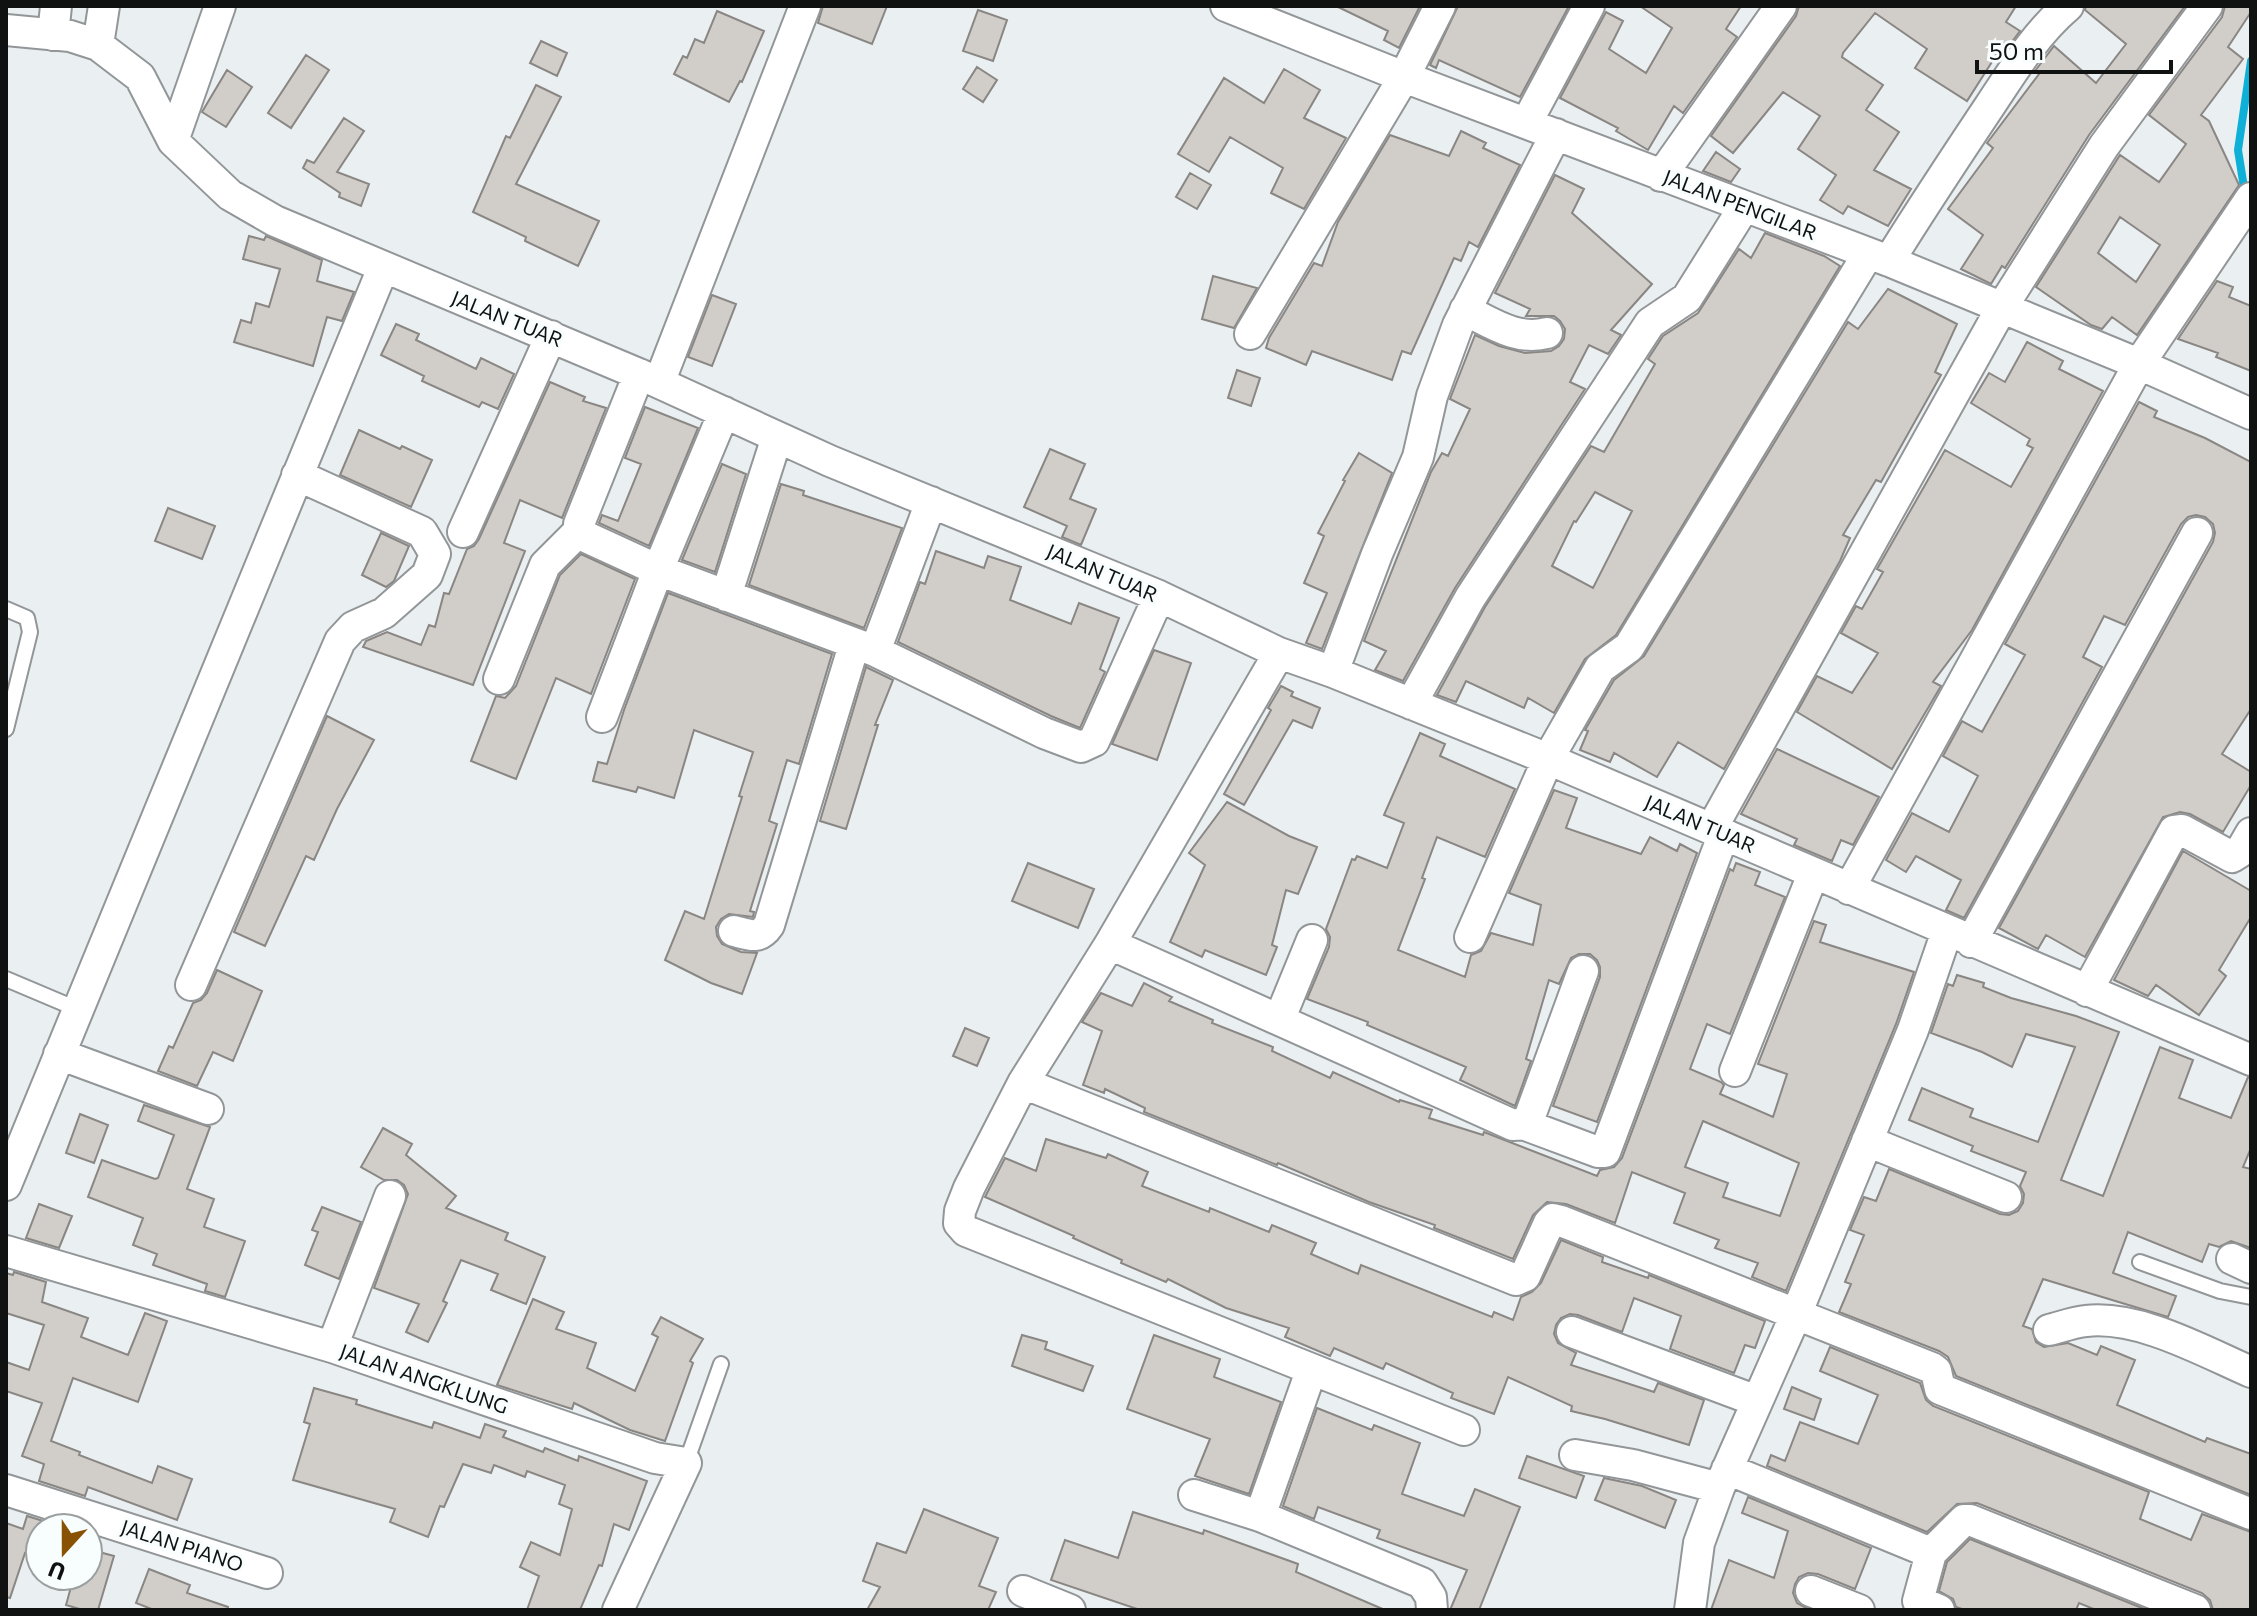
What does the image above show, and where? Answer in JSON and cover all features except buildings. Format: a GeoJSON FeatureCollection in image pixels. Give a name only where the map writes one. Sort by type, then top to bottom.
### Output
{"type":"FeatureCollection","features":[{"type":"Feature","properties":{"kind":"street"},"geometry":{"type":"LineString","coordinates":[[98,45],[104,6]]}},
{"type":"Feature","properties":{"kind":"street"},"geometry":{"type":"LineString","coordinates":[[173,141],[220,6]]}},
{"type":"Feature","properties":{"kind":"street"},"geometry":{"type":"LineString","coordinates":[[805,6],[649,378],[579,524],[579,531],[658,570],[865,648],[1081,747],[1094,741],[1159,596]]}},
{"type":"Feature","properties":{"kind":"street","name":"JALAN PENGILAR"},"geometry":{"type":"LineString","coordinates":[[1226,6],[1271,14],[1404,77],[1878,258],[2139,364],[2251,414]]}},
{"type":"Feature","properties":{"kind":"street"},"geometry":{"type":"LineString","coordinates":[[1250,334],[1404,77],[1440,6]]}},
{"type":"Feature","properties":{"kind":"street"},"geometry":{"type":"LineString","coordinates":[[1527,122],[1589,6]]}},
{"type":"Feature","properties":{"kind":"street"},"geometry":{"type":"LineString","coordinates":[[1661,176],[1781,6]]}},
{"type":"Feature","properties":{"kind":"street"},"geometry":{"type":"LineString","coordinates":[[1470,937],[1548,759],[1600,668],[1629,647],[1878,258],[1920,210],[2047,23],[2068,6]]}},
{"type":"Feature","properties":{"kind":"street"},"geometry":{"type":"LineString","coordinates":[[1110,944],[1513,1125],[1523,1124],[1605,1152],[1718,831],[2001,309],[2104,146],[2207,6]]}},
{"type":"Feature","properties":{"kind":"street","name":"JALAN TUAR"},"geometry":{"type":"LineString","coordinates":[[6,30],[54,20],[70,36],[98,45],[140,77],[173,141],[230,195],[275,221],[649,378],[830,461],[1159,596],[1279,653],[1548,759],[2087,991],[2249,1055]]}},
{"type":"Feature","properties":{"kind":"street"},"geometry":{"type":"LineString","coordinates":[[1333,672],[1377,554],[1418,457],[1432,396],[1465,310],[1556,134]]}},
{"type":"Feature","properties":{"kind":"street"},"geometry":{"type":"LineString","coordinates":[[1849,889],[2139,364],[2247,204]]}},
{"type":"Feature","properties":{"kind":"street"},"geometry":{"type":"LineString","coordinates":[[1411,704],[1470,598],[1650,323],[1687,298],[1744,207]]}},
{"type":"Feature","properties":{"kind":"street"},"geometry":{"type":"LineString","coordinates":[[6,1185],[383,268]]}},
{"type":"Feature","properties":{"kind":"street"},"geometry":{"type":"LineString","coordinates":[[1465,310],[1514,333],[1532,337],[1547,333]]}},
{"type":"Feature","properties":{"kind":"street"},"geometry":{"type":"LineString","coordinates":[[463,532],[551,336]]}},
{"type":"Feature","properties":{"kind":"street"},"geometry":{"type":"LineString","coordinates":[[602,717],[658,570],[724,412]]}},
{"type":"Feature","properties":{"kind":"street"},"geometry":{"type":"LineString","coordinates":[[726,596],[777,437]]}},
{"type":"Feature","properties":{"kind":"street"},"geometry":{"type":"LineString","coordinates":[[191,985],[340,641],[353,627],[384,613],[427,575],[435,554],[422,532],[297,475]]}},
{"type":"Feature","properties":{"kind":"street"},"geometry":{"type":"LineString","coordinates":[[734,931],[758,936],[769,925],[865,648],[931,502]]}},
{"type":"Feature","properties":{"kind":"street"},"geometry":{"type":"LineString","coordinates":[[499,679],[545,565],[579,531]]}},
{"type":"Feature","properties":{"kind":"street"},"geometry":{"type":"LineString","coordinates":[[1690,1610],[1699,1543],[1723,1479],[1797,1312],[1913,1030],[1959,936],[2197,533]]}},
{"type":"Feature","properties":{"kind":"street"},"geometry":{"type":"LineString","coordinates":[[1279,653],[1110,944],[1023,1083],[969,1188],[959,1223],[966,1231],[1464,1430]]}},
{"type":"Feature","properties":{"kind":"street"},"geometry":{"type":"LineString","coordinates":[[2087,991],[2174,831],[2182,830],[2232,857],[2240,852],[2251,833]]}},
{"type":"Feature","properties":{"kind":"street"},"geometry":{"type":"LineString","coordinates":[[1735,1071],[1813,874]]}},
{"type":"Feature","properties":{"kind":"street"},"geometry":{"type":"LineString","coordinates":[[1280,1018],[1312,940]]}},
{"type":"Feature","properties":{"kind":"street"},"geometry":{"type":"LineString","coordinates":[[1523,1124],[1530,1116],[1583,971]]}},
{"type":"Feature","properties":{"kind":"street"},"geometry":{"type":"LineString","coordinates":[[59,1054],[208,1109]]}},
{"type":"Feature","properties":{"kind":"street"},"geometry":{"type":"LineString","coordinates":[[1023,1083],[1516,1280],[1525,1276],[1553,1219],[1797,1312],[1932,1368],[1936,1371],[1940,1389],[2251,1514]]}},
{"type":"Feature","properties":{"kind":"street"},"geometry":{"type":"LineString","coordinates":[[1867,1141],[2006,1197]]}},
{"type":"Feature","properties":{"kind":"street"},"geometry":{"type":"LineString","coordinates":[[332,1347],[390,1196]]}},
{"type":"Feature","properties":{"kind":"street","name":"JALAN ANGKLUNG"},"geometry":{"type":"LineString","coordinates":[[6,1251],[332,1347],[655,1458],[686,1463]]}},
{"type":"Feature","properties":{"kind":"street"},"geometry":{"type":"LineString","coordinates":[[2049,1330],[2084,1321],[2130,1324],[2168,1336],[2251,1372]]}},
{"type":"Feature","properties":{"kind":"street"},"geometry":{"type":"LineString","coordinates":[[1572,1332],[1757,1401]]}},
{"type":"Feature","properties":{"kind":"street"},"geometry":{"type":"LineString","coordinates":[[1260,1516],[1311,1371]]}},
{"type":"Feature","properties":{"kind":"street"},"geometry":{"type":"LineString","coordinates":[[1575,1455],[1723,1479],[1931,1553]]}},
{"type":"Feature","properties":{"kind":"street"},"geometry":{"type":"LineString","coordinates":[[618,1610],[686,1463]]}},
{"type":"Feature","properties":{"kind":"street","name":"JALAN PIANO"},"geometry":{"type":"LineString","coordinates":[[6,1490],[267,1573]]}},
{"type":"Feature","properties":{"kind":"street"},"geometry":{"type":"LineString","coordinates":[[1194,1495],[1260,1516],[1422,1583],[1431,1597],[1432,1610]]}},
{"type":"Feature","properties":{"kind":"street"},"geometry":{"type":"LineString","coordinates":[[1939,1610],[1918,1601],[1931,1553],[1964,1520],[2195,1610]]}},
{"type":"Feature","properties":{"kind":"street"},"geometry":{"type":"LineString","coordinates":[[1023,1591],[1070,1610]]}},
{"type":"Feature","properties":{"kind":"street"},"geometry":{"type":"LineString","coordinates":[[1811,1591],[1859,1610]]}},
{"type":"Feature","properties":{"kind":"lane"},"geometry":{"type":"LineString","coordinates":[[6,609],[27,618],[30,632],[6,729]]}},
{"type":"Feature","properties":{"kind":"lane"},"geometry":{"type":"LineString","coordinates":[[6,979],[77,1009]]}},
{"type":"Feature","properties":{"kind":"lane"},"geometry":{"type":"LineString","coordinates":[[2140,1262],[2220,1291],[2251,1297]]}},
{"type":"Feature","properties":{"kind":"lane"},"geometry":{"type":"LineString","coordinates":[[686,1463],[721,1364]]}},
{"type":"Feature","properties":{"kind":"waterway"},"geometry":{"type":"LineString","coordinates":[[2245,194],[2238,150],[2251,61]]}}]}
